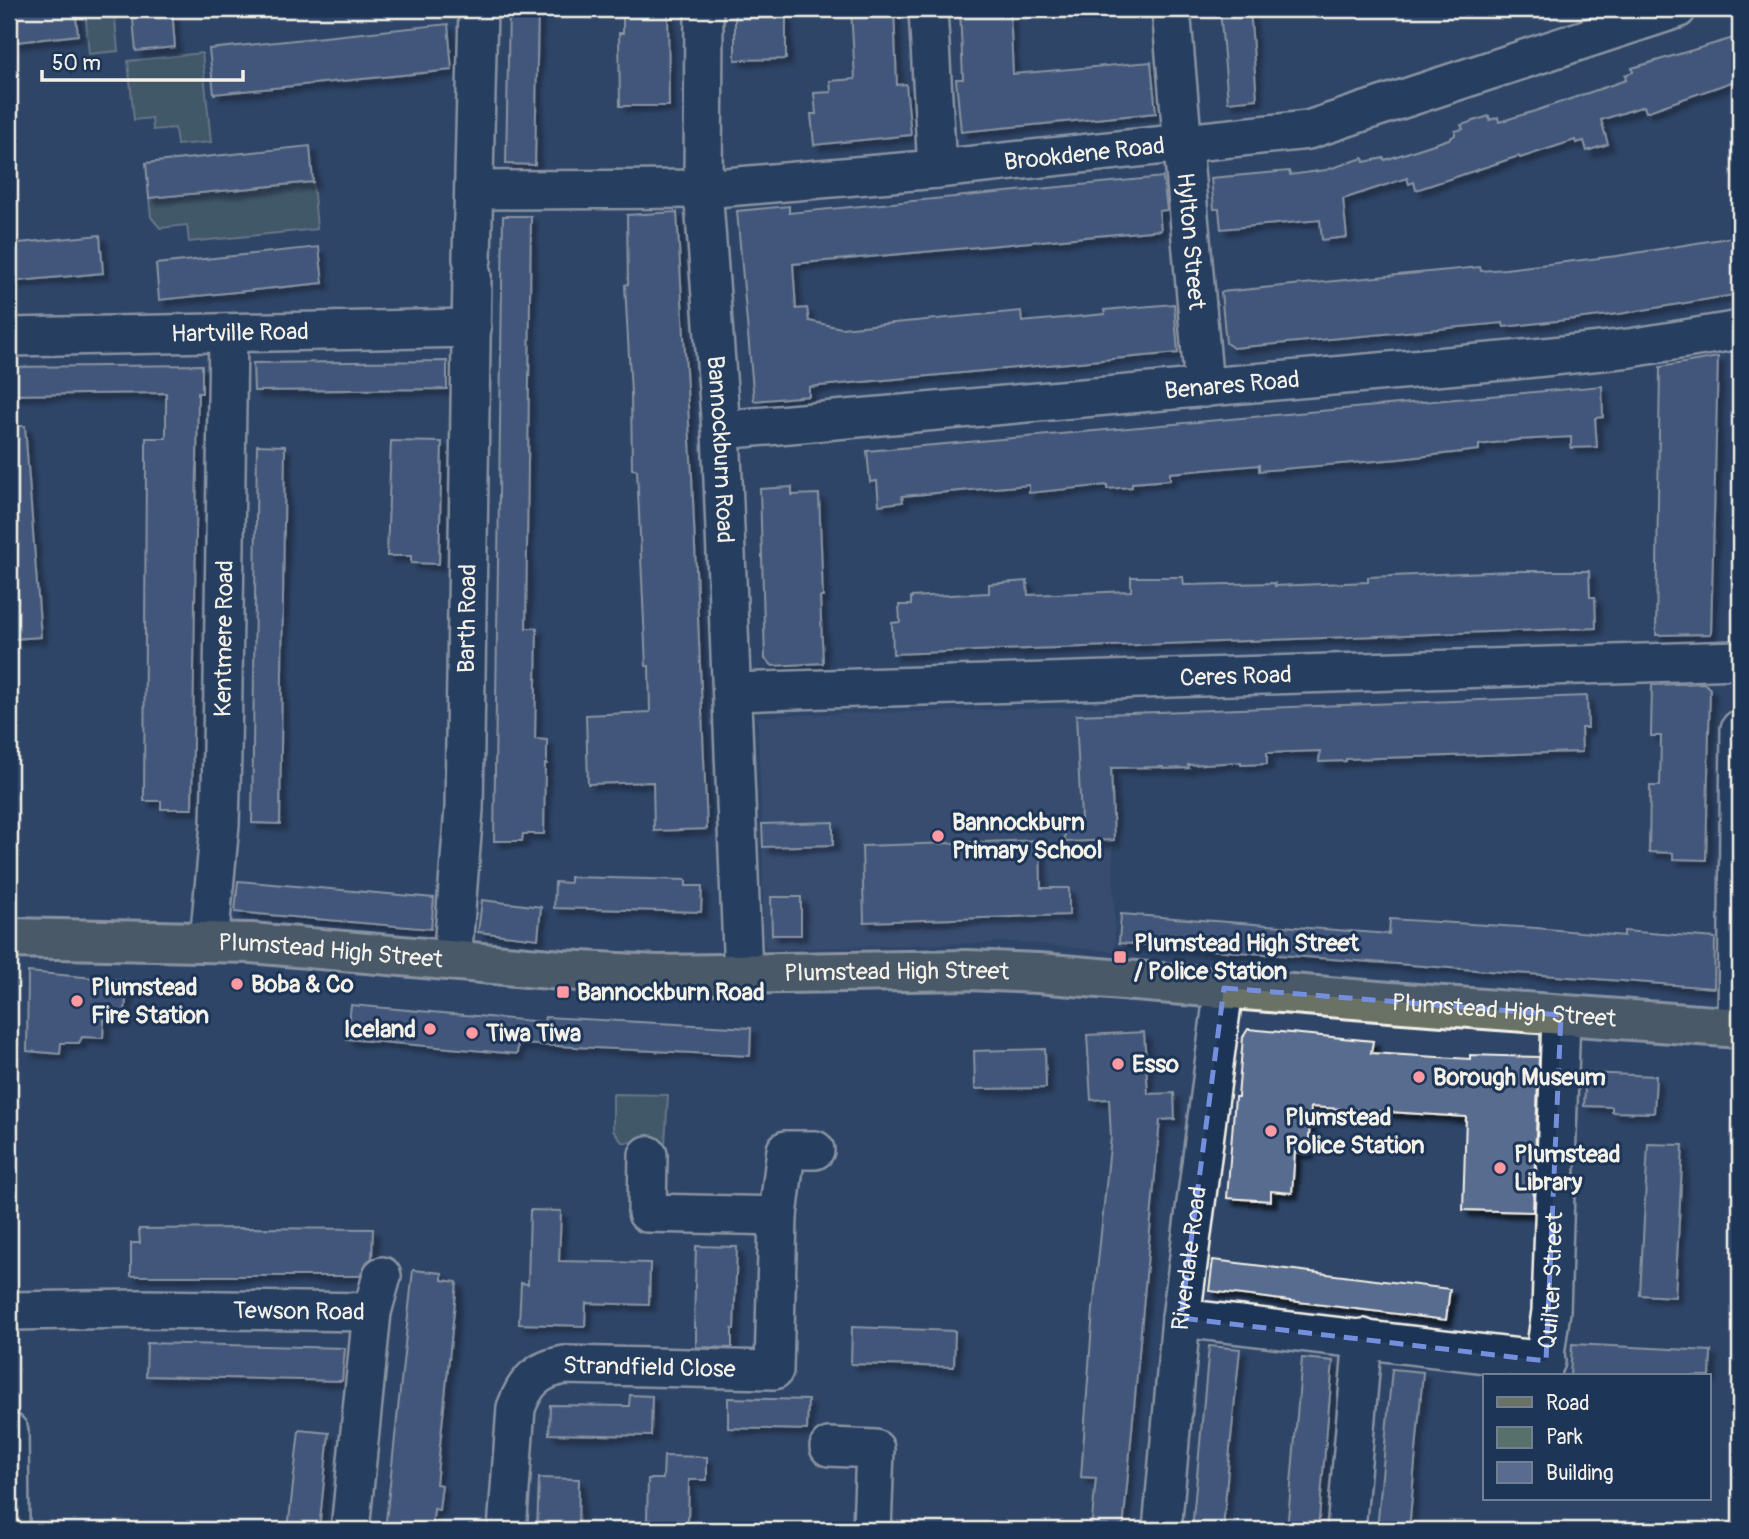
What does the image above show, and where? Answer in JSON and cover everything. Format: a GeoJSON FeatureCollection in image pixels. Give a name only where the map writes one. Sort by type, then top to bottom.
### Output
{"type":"FeatureCollection","features":[{"type":"Feature","properties":{"kind":"main road","name":"Plumstead High Street"},"geometry":{"type":"LineString","coordinates":[[9,938],[251,943],[452,961],[657,975],[968,970],[1076,975],[1739,1028]]}},
{"type":"Feature","properties":{"kind":"street","name":"Barth Road"},"geometry":{"type":"LineString","coordinates":[[452,961],[464,809],[478,9]]}},
{"type":"Feature","properties":{"kind":"street","name":"Bannockburn Road"},"geometry":{"type":"LineString","coordinates":[[704,9],[704,189],[721,430],[743,975]]}},
{"type":"Feature","properties":{"kind":"street"},"geometry":{"type":"LineString","coordinates":[[928,9],[937,169]]}},
{"type":"Feature","properties":{"kind":"street","name":"Hylton Street"},"geometry":{"type":"LineString","coordinates":[[1171,9],[1204,388]]}},
{"type":"Feature","properties":{"kind":"street","name":"Brookdene Road"},"geometry":{"type":"LineString","coordinates":[[474,190],[704,189],[937,169],[1308,130],[1676,9]]}},
{"type":"Feature","properties":{"kind":"street","name":"Hartville Road"},"geometry":{"type":"LineString","coordinates":[[9,337],[472,328]]}},
{"type":"Feature","properties":{"kind":"street","name":"Benares Road"},"geometry":{"type":"LineString","coordinates":[[721,430],[1604,350],[1740,330]]}},
{"type":"Feature","properties":{"kind":"street","name":"Kentmere Road"},"geometry":{"type":"LineString","coordinates":[[209,942],[220,824],[228,334]]}},
{"type":"Feature","properties":{"kind":"street","name":"Ceres Road"},"geometry":{"type":"LineString","coordinates":[[732,692],[1740,660]]}},
{"type":"Feature","properties":{"kind":"street"},"geometry":{"type":"LineString","coordinates":[[1739,1028],[1740,729]]}},
{"type":"Feature","properties":{"kind":"street","name":"Riverdale Road"},"geometry":{"type":"LineString","coordinates":[[1162,1530],[1181,1318],[1224,988]]}},
{"type":"Feature","properties":{"kind":"street","name":"Quilter Street"},"geometry":{"type":"LineString","coordinates":[[1544,1368],[1551,1311],[1561,1015]]}},
{"type":"Feature","properties":{"kind":"street","name":"Strandfield Close"},"geometry":{"type":"LineString","coordinates":[[507,1530],[516,1408],[531,1380],[547,1368],[565,1365],[774,1370],[778,1216],[786,1150],[816,1150]]}},
{"type":"Feature","properties":{"kind":"street"},"geometry":{"type":"LineString","coordinates":[[648,1155],[632,1213],[778,1216]]}},
{"type":"Feature","properties":{"kind":"street"},"geometry":{"type":"LineString","coordinates":[[372,1312],[382,1276]]}},
{"type":"Feature","properties":{"kind":"street","name":"Tewson Road"},"geometry":{"type":"LineString","coordinates":[[9,1311],[140,1309],[372,1312],[350,1530]]}},
{"type":"Feature","properties":{"kind":"street"},"geometry":{"type":"LineString","coordinates":[[1181,1318],[1363,1338],[1544,1368]]}},
{"type":"Feature","properties":{"kind":"street"},"geometry":{"type":"LineString","coordinates":[[1346,1530],[1363,1338]]}},
{"type":"Feature","properties":{"kind":"street"},"geometry":{"type":"LineString","coordinates":[[9,1432],[10,1530]]}},
{"type":"Feature","properties":{"kind":"street"},"geometry":{"type":"LineString","coordinates":[[829,1447],[874,1449],[872,1530]]}},
{"type":"Feature","properties":{"kind":"highlighted area"},"geometry":{"type":"Polygon","coordinates":[[[1224,988],[1561,1015],[1546,1361],[1181,1318],[1224,988]]]}},
{"type":"Feature","properties":{"kind":"shaded area","name":"Bannockburn Primary School"},"geometry":{"type":"Polygon","coordinates":[[[1110,706],[1115,952],[1017,942],[767,949],[763,939],[763,847],[757,716],[1110,706]]]}},
{"type":"Feature","properties":{"kind":"green space"},"geometry":{"type":"Polygon","coordinates":[[[85,9],[114,9],[118,51],[89,54],[85,9]]]}},
{"type":"Feature","properties":{"kind":"green space"},"geometry":{"type":"Polygon","coordinates":[[[202,53],[211,142],[177,145],[175,128],[153,130],[152,118],[134,120],[128,61],[202,53]]]}},
{"type":"Feature","properties":{"kind":"green space"},"geometry":{"type":"Polygon","coordinates":[[[313,182],[317,229],[189,242],[187,225],[160,228],[151,217],[149,198],[313,182]]]}},
{"type":"Feature","properties":{"kind":"green space"},"geometry":{"type":"Polygon","coordinates":[[[613,1094],[668,1095],[665,1144],[622,1142],[613,1130],[613,1094]]]}},
{"type":"Feature","properties":{"kind":"building"},"geometry":{"type":"Polygon","coordinates":[[[9,9],[75,9],[78,35],[9,43],[9,9]]]}},
{"type":"Feature","properties":{"kind":"building"},"geometry":{"type":"Polygon","coordinates":[[[132,9],[172,9],[175,47],[136,51],[132,9]]]}},
{"type":"Feature","properties":{"kind":"building"},"geometry":{"type":"Polygon","coordinates":[[[509,9],[538,9],[535,165],[506,164],[509,9]]]}},
{"type":"Feature","properties":{"kind":"building"},"geometry":{"type":"Polygon","coordinates":[[[623,9],[668,9],[669,106],[620,106],[619,33],[623,33],[623,9]]]}},
{"type":"Feature","properties":{"kind":"building"},"geometry":{"type":"Polygon","coordinates":[[[735,9],[786,9],[786,59],[735,60],[735,9]]]}},
{"type":"Feature","properties":{"kind":"building"},"geometry":{"type":"Polygon","coordinates":[[[851,9],[894,9],[897,85],[906,84],[911,135],[814,145],[811,114],[816,114],[814,93],[831,92],[830,81],[855,79],[851,9]]]}},
{"type":"Feature","properties":{"kind":"building"},"geometry":{"type":"Polygon","coordinates":[[[960,9],[1010,9],[1013,74],[1151,62],[1156,113],[961,132],[956,79],[963,79],[960,9]]]}},
{"type":"Feature","properties":{"kind":"building"},"geometry":{"type":"Polygon","coordinates":[[[1220,9],[1250,9],[1257,99],[1228,102],[1220,9]]]}},
{"type":"Feature","properties":{"kind":"building"},"geometry":{"type":"Polygon","coordinates":[[[448,24],[452,70],[214,94],[209,49],[448,24]]]}},
{"type":"Feature","properties":{"kind":"building"},"geometry":{"type":"Polygon","coordinates":[[[1740,36],[1740,79],[1646,112],[1644,106],[1601,120],[1608,144],[1587,151],[1584,141],[1576,143],[1575,140],[1416,190],[1414,182],[1409,184],[1407,178],[1343,199],[1347,237],[1322,240],[1320,220],[1221,229],[1219,209],[1214,209],[1211,178],[1289,171],[1290,175],[1326,170],[1363,158],[1364,162],[1385,160],[1449,139],[1455,135],[1455,131],[1463,129],[1461,125],[1489,116],[1490,120],[1498,117],[1499,122],[1535,111],[1626,80],[1625,75],[1633,72],[1632,68],[1740,36]]]}},
{"type":"Feature","properties":{"kind":"building"},"geometry":{"type":"Polygon","coordinates":[[[310,146],[313,182],[149,198],[146,163],[310,146]]]}},
{"type":"Feature","properties":{"kind":"building"},"geometry":{"type":"Polygon","coordinates":[[[1163,177],[1167,210],[1159,211],[1161,230],[793,264],[796,309],[807,308],[809,321],[841,328],[1021,311],[1022,322],[1105,314],[1104,310],[1174,304],[1178,353],[809,387],[809,396],[754,401],[737,211],[789,206],[789,213],[1163,177]]]}},
{"type":"Feature","properties":{"kind":"building"},"geometry":{"type":"Polygon","coordinates":[[[677,212],[692,476],[707,829],[654,831],[653,782],[588,784],[586,715],[650,712],[637,470],[632,469],[625,285],[628,284],[627,215],[677,212]]]}},
{"type":"Feature","properties":{"kind":"building"},"geometry":{"type":"Polygon","coordinates":[[[503,216],[531,216],[526,628],[537,628],[535,739],[547,740],[544,834],[523,834],[522,841],[494,841],[503,216]]]}},
{"type":"Feature","properties":{"kind":"building"},"geometry":{"type":"Polygon","coordinates":[[[100,235],[103,273],[9,282],[9,244],[100,235]]]}},
{"type":"Feature","properties":{"kind":"building"},"geometry":{"type":"Polygon","coordinates":[[[1740,236],[1740,294],[1619,314],[1504,327],[1503,323],[1233,348],[1226,343],[1221,292],[1480,267],[1481,271],[1505,269],[1617,256],[1740,236]]]}},
{"type":"Feature","properties":{"kind":"building"},"geometry":{"type":"Polygon","coordinates":[[[319,247],[323,283],[159,300],[156,264],[319,247]]]}},
{"type":"Feature","properties":{"kind":"building"},"geometry":{"type":"Polygon","coordinates":[[[1718,357],[1711,634],[1656,635],[1660,367],[1718,357]]]}},
{"type":"Feature","properties":{"kind":"building"},"geometry":{"type":"Polygon","coordinates":[[[447,361],[447,389],[254,391],[253,363],[447,361]]]}},
{"type":"Feature","properties":{"kind":"building"},"geometry":{"type":"Polygon","coordinates":[[[202,365],[202,393],[198,393],[192,809],[161,809],[161,801],[144,801],[146,438],[166,438],[166,393],[9,395],[9,367],[202,365]]]}},
{"type":"Feature","properties":{"kind":"building"},"geometry":{"type":"Polygon","coordinates":[[[1602,386],[1603,417],[1595,418],[1597,447],[1571,448],[1571,437],[1517,440],[1479,445],[1479,450],[1399,459],[1259,471],[1259,465],[1170,473],[1170,480],[1132,483],[1132,487],[1107,489],[1107,485],[1029,493],[1029,485],[902,496],[903,502],[879,505],[877,481],[870,482],[867,451],[1602,386]]]}},
{"type":"Feature","properties":{"kind":"building"},"geometry":{"type":"Polygon","coordinates":[[[9,426],[25,426],[41,637],[13,639],[9,582],[9,426]]]}},
{"type":"Feature","properties":{"kind":"building"},"geometry":{"type":"Polygon","coordinates":[[[391,441],[442,442],[439,564],[411,563],[411,556],[387,556],[391,441]]]}},
{"type":"Feature","properties":{"kind":"building"},"geometry":{"type":"Polygon","coordinates":[[[257,445],[285,446],[280,824],[252,823],[257,445]]]}},
{"type":"Feature","properties":{"kind":"building"},"geometry":{"type":"Polygon","coordinates":[[[792,487],[792,495],[819,494],[823,663],[773,666],[765,659],[760,489],[792,487]]]}},
{"type":"Feature","properties":{"kind":"building"},"geometry":{"type":"Polygon","coordinates":[[[1511,571],[1589,571],[1590,597],[1595,597],[1596,628],[893,654],[892,623],[900,622],[899,605],[911,605],[911,597],[989,593],[989,584],[1027,581],[1028,595],[1131,591],[1131,577],[1183,577],[1184,585],[1275,583],[1275,586],[1368,582],[1368,577],[1511,571]]]}},
{"type":"Feature","properties":{"kind":"building"},"geometry":{"type":"Polygon","coordinates":[[[1704,683],[1710,689],[1706,860],[1673,859],[1673,853],[1649,852],[1650,786],[1660,786],[1661,736],[1651,736],[1652,685],[1704,683]]]}},
{"type":"Feature","properties":{"kind":"building"},"geometry":{"type":"Polygon","coordinates":[[[1587,696],[1588,728],[1581,728],[1582,752],[1319,762],[1320,751],[1267,753],[1267,764],[1241,765],[1241,762],[1188,765],[1189,768],[1111,768],[1114,840],[1065,842],[1064,819],[1081,819],[1076,715],[1587,696]]]}},
{"type":"Feature","properties":{"kind":"building"},"geometry":{"type":"Polygon","coordinates":[[[833,822],[833,845],[763,847],[762,824],[833,822]]]}},
{"type":"Feature","properties":{"kind":"building"},"geometry":{"type":"Polygon","coordinates":[[[1040,840],[1041,888],[1069,888],[1069,915],[864,922],[862,846],[1040,840]]]}},
{"type":"Feature","properties":{"kind":"building"},"geometry":{"type":"Polygon","coordinates":[[[570,877],[686,880],[686,886],[702,886],[701,912],[554,908],[555,882],[570,883],[570,877]]]}},
{"type":"Feature","properties":{"kind":"building"},"geometry":{"type":"Polygon","coordinates":[[[238,881],[434,898],[431,929],[235,912],[238,881]]]}},
{"type":"Feature","properties":{"kind":"building"},"geometry":{"type":"Polygon","coordinates":[[[771,897],[801,897],[801,935],[772,935],[771,897]]]}},
{"type":"Feature","properties":{"kind":"building"},"geometry":{"type":"Polygon","coordinates":[[[482,900],[541,907],[538,939],[478,932],[482,900]]]}},
{"type":"Feature","properties":{"kind":"building"},"geometry":{"type":"Polygon","coordinates":[[[1121,914],[1389,934],[1390,919],[1624,936],[1624,931],[1715,938],[1714,988],[1119,943],[1121,914]]]}},
{"type":"Feature","properties":{"kind":"building","name":"Plumstead Fire Station"},"geometry":{"type":"Polygon","coordinates":[[[28,972],[128,981],[124,1021],[104,1020],[103,1038],[82,1037],[79,1043],[61,1043],[60,1054],[27,1051],[28,972]]]}},
{"type":"Feature","properties":{"kind":"building"},"geometry":{"type":"Polygon","coordinates":[[[351,1005],[544,1022],[545,1017],[751,1028],[750,1056],[518,1044],[517,1054],[347,1039],[351,1005]]]}},
{"type":"Feature","properties":{"kind":"building"},"geometry":{"type":"Polygon","coordinates":[[[1248,1029],[1373,1041],[1371,1053],[1470,1059],[1470,1055],[1539,1057],[1533,1212],[1463,1210],[1466,1117],[1311,1107],[1308,1153],[1295,1152],[1292,1193],[1271,1191],[1271,1201],[1227,1198],[1235,1097],[1238,1097],[1243,1037],[1248,1029]]]}},
{"type":"Feature","properties":{"kind":"building"},"geometry":{"type":"Polygon","coordinates":[[[1144,1032],[1148,1094],[1174,1093],[1175,1119],[1160,1120],[1123,1530],[1091,1530],[1096,1478],[1081,1477],[1093,1310],[1111,1137],[1109,1099],[1091,1100],[1087,1035],[1144,1032]]]}},
{"type":"Feature","properties":{"kind":"building"},"geometry":{"type":"Polygon","coordinates":[[[1045,1049],[1046,1088],[975,1089],[974,1051],[1045,1049]]]}},
{"type":"Feature","properties":{"kind":"building"},"geometry":{"type":"Polygon","coordinates":[[[1586,1073],[1656,1076],[1654,1113],[1612,1112],[1612,1107],[1584,1106],[1586,1073]]]}},
{"type":"Feature","properties":{"kind":"building"},"geometry":{"type":"Polygon","coordinates":[[[1648,1144],[1683,1145],[1675,1297],[1640,1295],[1648,1144]]]}},
{"type":"Feature","properties":{"kind":"building"},"geometry":{"type":"Polygon","coordinates":[[[530,1210],[561,1211],[559,1261],[650,1263],[649,1305],[586,1303],[585,1326],[519,1324],[521,1283],[528,1284],[530,1210]]]}},
{"type":"Feature","properties":{"kind":"building"},"geometry":{"type":"Polygon","coordinates":[[[139,1229],[373,1229],[372,1258],[360,1276],[131,1276],[131,1243],[140,1243],[139,1229]]]}},
{"type":"Feature","properties":{"kind":"building"},"geometry":{"type":"Polygon","coordinates":[[[696,1246],[737,1247],[732,1348],[696,1347],[696,1246]]]}},
{"type":"Feature","properties":{"kind":"building"},"geometry":{"type":"Polygon","coordinates":[[[1213,1260],[1450,1289],[1446,1320],[1209,1291],[1213,1260]]]}},
{"type":"Feature","properties":{"kind":"building"},"geometry":{"type":"Polygon","coordinates":[[[413,1270],[442,1273],[442,1280],[457,1282],[436,1484],[442,1485],[439,1510],[434,1509],[432,1530],[385,1530],[413,1270]]]}},
{"type":"Feature","properties":{"kind":"building"},"geometry":{"type":"Polygon","coordinates":[[[852,1327],[955,1331],[954,1367],[851,1364],[852,1327]]]}},
{"type":"Feature","properties":{"kind":"building"},"geometry":{"type":"Polygon","coordinates":[[[147,1343],[345,1348],[342,1381],[146,1376],[147,1343]]]}},
{"type":"Feature","properties":{"kind":"building"},"geometry":{"type":"Polygon","coordinates":[[[1572,1344],[1711,1351],[1710,1376],[1570,1374],[1572,1344]]]}},
{"type":"Feature","properties":{"kind":"building"},"geometry":{"type":"Polygon","coordinates":[[[1209,1346],[1240,1349],[1223,1530],[1192,1530],[1209,1346]]]}},
{"type":"Feature","properties":{"kind":"building"},"geometry":{"type":"Polygon","coordinates":[[[1302,1358],[1333,1361],[1318,1530],[1287,1530],[1302,1358]]]}},
{"type":"Feature","properties":{"kind":"building"},"geometry":{"type":"Polygon","coordinates":[[[1392,1369],[1423,1372],[1409,1530],[1377,1530],[1392,1369]]]}},
{"type":"Feature","properties":{"kind":"building"},"geometry":{"type":"Polygon","coordinates":[[[630,1395],[652,1396],[651,1436],[549,1434],[550,1405],[629,1406],[630,1395]]]}},
{"type":"Feature","properties":{"kind":"building"},"geometry":{"type":"Polygon","coordinates":[[[728,1398],[808,1400],[807,1430],[728,1428],[728,1398]]]}},
{"type":"Feature","properties":{"kind":"building"},"geometry":{"type":"Polygon","coordinates":[[[299,1430],[329,1433],[319,1530],[288,1530],[299,1430]]]}},
{"type":"Feature","properties":{"kind":"building"},"geometry":{"type":"Polygon","coordinates":[[[664,1456],[707,1457],[707,1480],[689,1480],[688,1521],[647,1520],[648,1479],[663,1479],[664,1456]]]}},
{"type":"Feature","properties":{"kind":"building"},"geometry":{"type":"Polygon","coordinates":[[[539,1478],[579,1479],[578,1530],[537,1530],[539,1478]]]}},
{"type":"Feature","properties":{"kind":"place","name":"Bannockburn Primary School"},"geometry":{"type":"Point","coordinates":[938,836]}},
{"type":"Feature","properties":{"kind":"place","name":"Plumstead High Street / Police Station"},"geometry":{"type":"Point","coordinates":[1120,957]}},
{"type":"Feature","properties":{"kind":"place","name":"Boba & Co"},"geometry":{"type":"Point","coordinates":[237,984]}},
{"type":"Feature","properties":{"kind":"place","name":"Bannockburn Road"},"geometry":{"type":"Point","coordinates":[563,992]}},
{"type":"Feature","properties":{"kind":"place","name":"Plumstead Fire Station"},"geometry":{"type":"Point","coordinates":[77,1001]}},
{"type":"Feature","properties":{"kind":"place","name":"Iceland"},"geometry":{"type":"Point","coordinates":[430,1029]}},
{"type":"Feature","properties":{"kind":"place","name":"Tiwa Tiwa"},"geometry":{"type":"Point","coordinates":[472,1033]}},
{"type":"Feature","properties":{"kind":"place","name":"Esso"},"geometry":{"type":"Point","coordinates":[1118,1064]}},
{"type":"Feature","properties":{"kind":"place","name":"Borough Museum"},"geometry":{"type":"Point","coordinates":[1419,1077]}},
{"type":"Feature","properties":{"kind":"place","name":"Plumstead Police Station"},"geometry":{"type":"Point","coordinates":[1271,1131]}},
{"type":"Feature","properties":{"kind":"place","name":"Plumstead Library"},"geometry":{"type":"Point","coordinates":[1500,1168]}}]}
